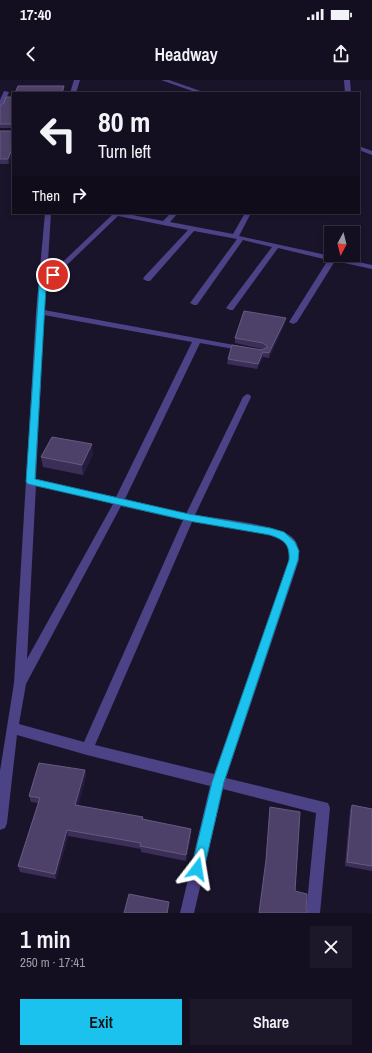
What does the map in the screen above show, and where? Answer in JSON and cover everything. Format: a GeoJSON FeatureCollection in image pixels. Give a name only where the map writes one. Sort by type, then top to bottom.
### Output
{"type":"FeatureCollection","features":[{"type":"Feature","properties":{"kind":"street"},"geometry":{"type":"LineString","coordinates":[[73,92],[77,80]]}},
{"type":"Feature","properties":{"kind":"street"},"geometry":{"type":"LineString","coordinates":[[164,80],[200,92]]}},
{"type":"Feature","properties":{"kind":"street"},"geometry":{"type":"LineString","coordinates":[[346,80],[348,92]]}},
{"type":"Feature","properties":{"kind":"street"},"geometry":{"type":"LineString","coordinates":[[0,107],[6,92]]}},
{"type":"Feature","properties":{"kind":"street"},"geometry":{"type":"LineString","coordinates":[[360,148],[372,153]]}},
{"type":"Feature","properties":{"kind":"street"},"geometry":{"type":"LineString","coordinates":[[0,823],[12,728],[20,683],[40,312],[48,214]]}},
{"type":"Feature","properties":{"kind":"street"},"geometry":{"type":"LineString","coordinates":[[42,285],[114,214]]}},
{"type":"Feature","properties":{"kind":"street"},"geometry":{"type":"LineString","coordinates":[[120,214],[324,256]]}},
{"type":"Feature","properties":{"kind":"street"},"geometry":{"type":"LineString","coordinates":[[165,223],[174,214]]}},
{"type":"Feature","properties":{"kind":"street"},"geometry":{"type":"LineString","coordinates":[[194,303],[238,238],[248,214]]}},
{"type":"Feature","properties":{"kind":"street"},"geometry":{"type":"LineString","coordinates":[[147,279],[192,229]]}},
{"type":"Feature","properties":{"kind":"street"},"geometry":{"type":"LineString","coordinates":[[230,308],[276,246]]}},
{"type":"Feature","properties":{"kind":"street"},"geometry":{"type":"LineString","coordinates":[[293,322],[330,262]]}},
{"type":"Feature","properties":{"kind":"street"},"geometry":{"type":"LineString","coordinates":[[350,262],[372,267]]}},
{"type":"Feature","properties":{"kind":"street"},"geometry":{"type":"LineString","coordinates":[[40,312],[254,351]]}},
{"type":"Feature","properties":{"kind":"street"},"geometry":{"type":"LineString","coordinates":[[20,683],[119,501],[197,340]]}},
{"type":"Feature","properties":{"kind":"street"},"geometry":{"type":"LineString","coordinates":[[87,749],[189,518],[247,397]]}},
{"type":"Feature","properties":{"kind":"street"},"geometry":{"type":"LineString","coordinates":[[31,482],[189,518],[240,525],[281,535],[290,542],[294,551],[294,560],[218,782],[187,913]]}},
{"type":"Feature","properties":{"kind":"street"},"geometry":{"type":"LineString","coordinates":[[12,728],[87,749],[323,808],[313,913]]}},
{"type":"Feature","properties":{"kind":"building"},"geometry":{"type":"Polygon","coordinates":[[[18,86],[64,86],[62,92],[15,92],[18,86]]]}},
{"type":"Feature","properties":{"kind":"building"},"geometry":{"type":"Polygon","coordinates":[[[6,97],[12,97],[12,124],[0,124],[0,106],[4,103],[6,97]]]}},
{"type":"Feature","properties":{"kind":"building"},"geometry":{"type":"Polygon","coordinates":[[[0,131],[12,131],[12,149],[8,159],[0,159],[0,131]]]}},
{"type":"Feature","properties":{"kind":"building"},"geometry":{"type":"Polygon","coordinates":[[[244,311],[286,318],[269,353],[263,352],[258,364],[228,359],[232,345],[262,350],[268,347],[263,343],[235,338],[244,311]]]}},
{"type":"Feature","properties":{"kind":"building"},"geometry":{"type":"Polygon","coordinates":[[[52,437],[92,444],[82,465],[41,457],[52,437]]]}},
{"type":"Feature","properties":{"kind":"building"},"geometry":{"type":"Polygon","coordinates":[[[39,763],[85,770],[75,805],[143,817],[142,819],[191,829],[186,855],[140,846],[141,843],[67,830],[55,874],[18,866],[40,798],[29,796],[39,763]]]}},
{"type":"Feature","properties":{"kind":"building"},"geometry":{"type":"Polygon","coordinates":[[[352,805],[372,809],[372,866],[347,862],[352,805]]]}},
{"type":"Feature","properties":{"kind":"building"},"geometry":{"type":"Polygon","coordinates":[[[270,807],[300,812],[295,891],[307,894],[307,913],[259,913],[266,860],[270,807]]]}},
{"type":"Feature","properties":{"kind":"building"},"geometry":{"type":"Polygon","coordinates":[[[129,894],[169,902],[167,913],[124,913],[129,894]]]}},
{"type":"Feature","properties":{"kind":"route"},"geometry":{"type":"LineString","coordinates":[[53,275],[42,285],[31,482],[189,518],[240,525],[270,532],[281,535],[290,542],[294,551],[294,560],[218,782],[197,869]]}}]}
